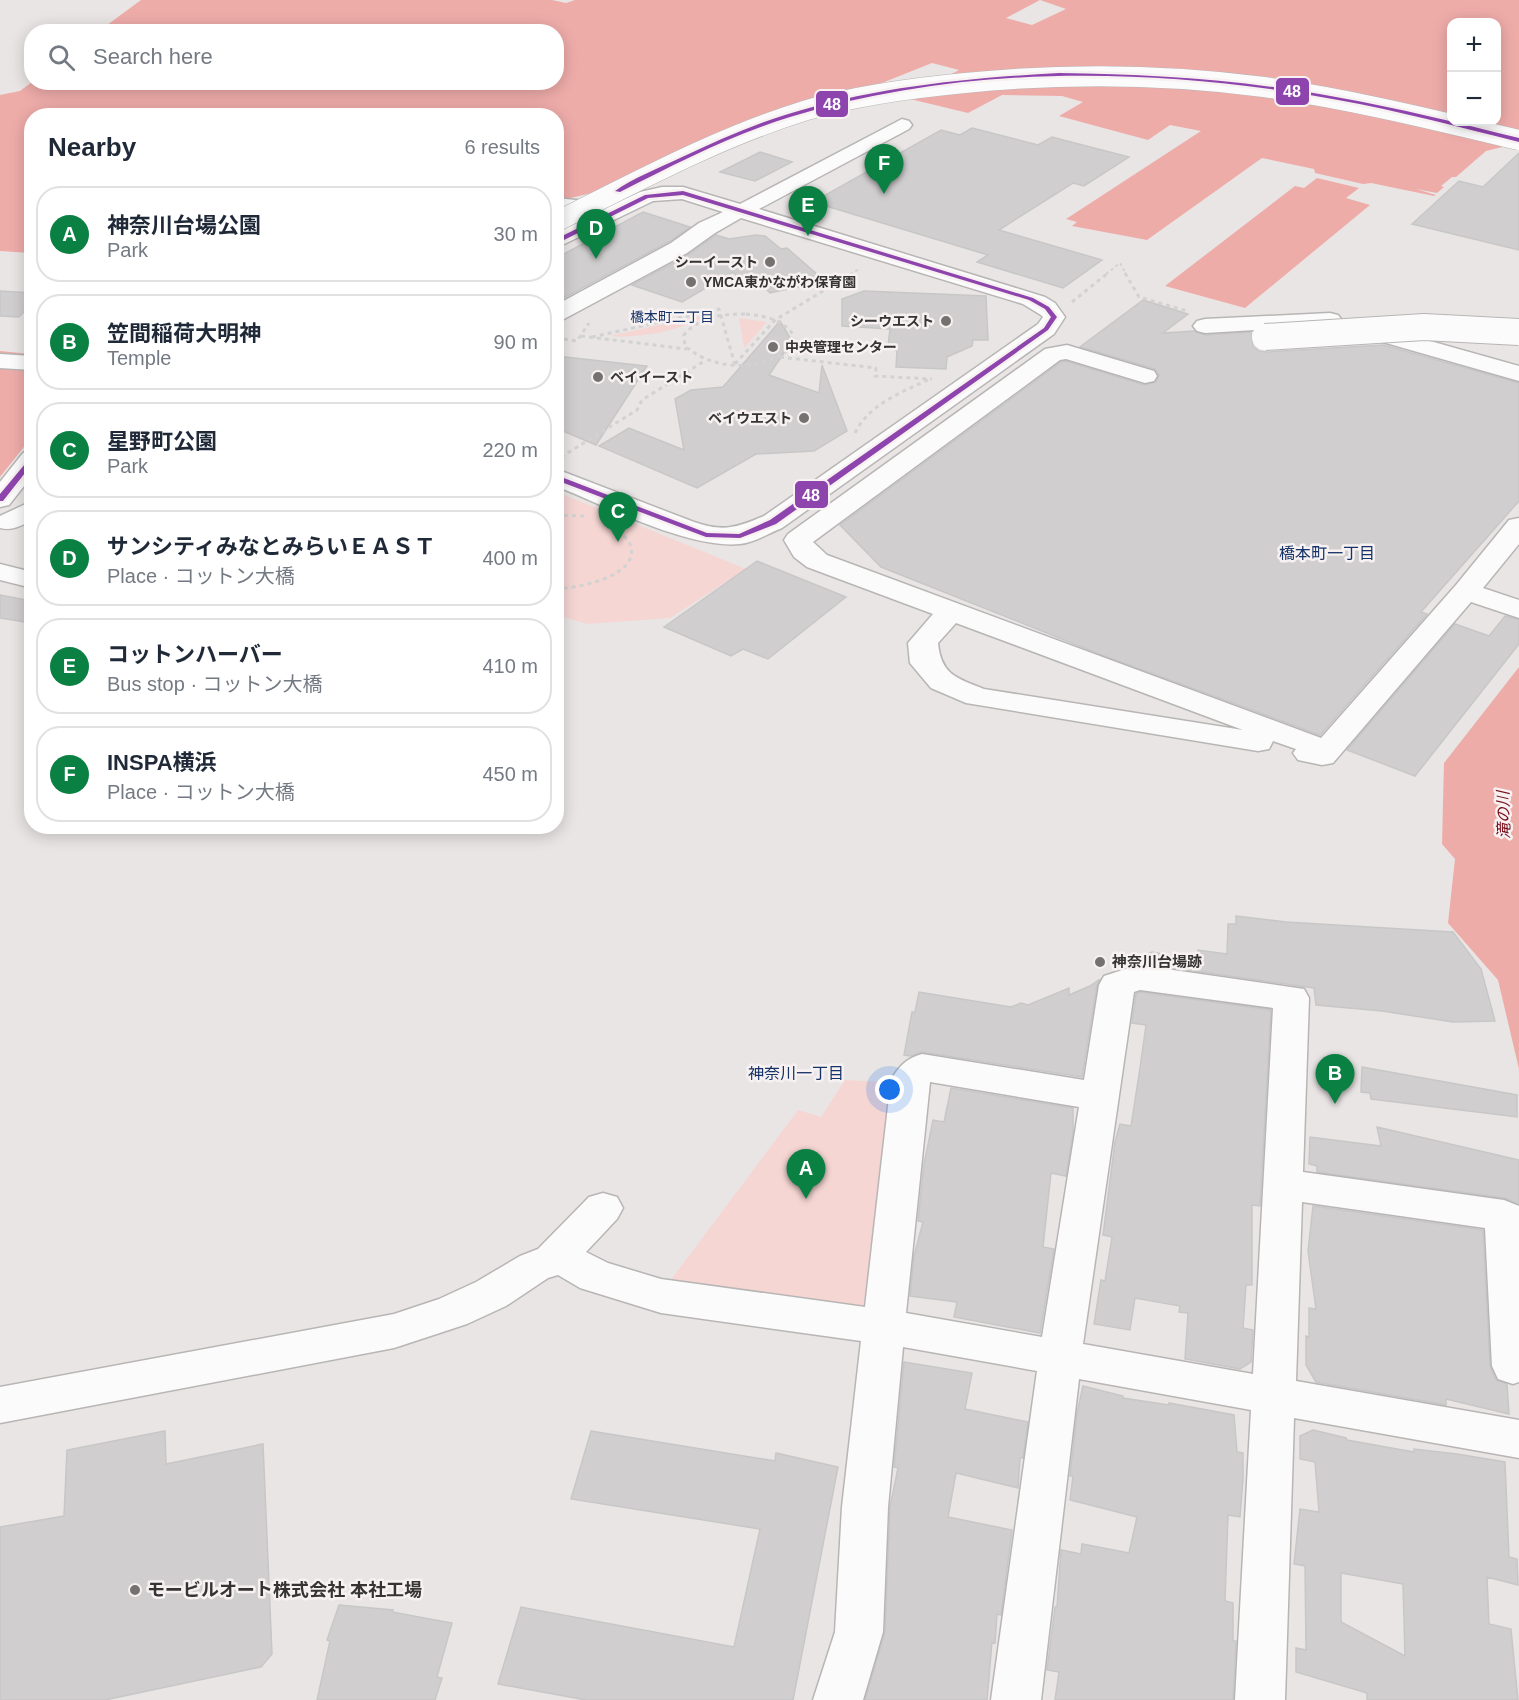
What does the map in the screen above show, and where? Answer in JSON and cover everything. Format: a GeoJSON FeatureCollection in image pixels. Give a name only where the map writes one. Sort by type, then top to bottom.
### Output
{"type":"FeatureCollection","features":[{"type":"Feature","properties":{"kind":"street"},"geometry":{"type":"LineString","coordinates":[[564,218],[699,152],[788,116],[881,93],[969,82],[1095,76],[1226,83],[1356,103],[1519,140]]}},
{"type":"Feature","properties":{"kind":"street"},"geometry":{"type":"LineString","coordinates":[[564,310],[679,248],[707,228],[902,125]]}},
{"type":"Feature","properties":{"kind":"street"},"geometry":{"type":"LineString","coordinates":[[564,237],[590,219],[657,194],[675,192],[1014,294],[1041,303],[1052,312],[1054,317],[1046,329],[773,522],[748,534],[718,537],[694,532],[564,471]]}},
{"type":"Feature","properties":{"kind":"street"},"geometry":{"type":"LineString","coordinates":[[564,205],[570,205],[590,219]]}},
{"type":"Feature","properties":{"kind":"street"},"geometry":{"type":"LineString","coordinates":[[1205,326],[1465,317],[1519,322]]}},
{"type":"Feature","properties":{"kind":"street"},"geometry":{"type":"LineString","coordinates":[[1330,320],[1519,374]]}},
{"type":"Feature","properties":{"kind":"street"},"geometry":{"type":"LineString","coordinates":[[1265,337],[1401,328],[1460,328],[1519,332]]}},
{"type":"Feature","properties":{"kind":"street"},"geometry":{"type":"LineString","coordinates":[[1146,376],[1066,352],[1053,354],[798,540],[804,551],[817,561],[1326,750]]}},
{"type":"Feature","properties":{"kind":"street"},"geometry":{"type":"LineString","coordinates":[[0,361],[24,362]]}},
{"type":"Feature","properties":{"kind":"street"},"geometry":{"type":"LineString","coordinates":[[4,510],[24,473]]}},
{"type":"Feature","properties":{"kind":"street"},"geometry":{"type":"LineString","coordinates":[[4,510],[24,509]]}},
{"type":"Feature","properties":{"kind":"street"},"geometry":{"type":"LineString","coordinates":[[952,611],[933,628],[922,643],[925,663],[942,682],[977,697],[1217,734],[1322,756],[1466,591],[1519,526]]}},
{"type":"Feature","properties":{"kind":"street"},"geometry":{"type":"LineString","coordinates":[[0,572],[24,578]]}},
{"type":"Feature","properties":{"kind":"street"},"geometry":{"type":"LineString","coordinates":[[1466,591],[1519,609]]}},
{"type":"Feature","properties":{"kind":"street"},"geometry":{"type":"LineString","coordinates":[[1016,1700],[1060,1358],[1117,985],[1138,977],[1291,998],[1260,1700]]}},
{"type":"Feature","properties":{"kind":"street"},"geometry":{"type":"LineString","coordinates":[[838,1700],[859,1632],[865,1507],[886,1327],[910,1080],[922,1067],[1100,1097]]}},
{"type":"Feature","properties":{"kind":"street"},"geometry":{"type":"LineString","coordinates":[[1284,1184],[1504,1215],[1513,1366]]}},
{"type":"Feature","properties":{"kind":"street"},"geometry":{"type":"LineString","coordinates":[[553,1260],[603,1208]]}},
{"type":"Feature","properties":{"kind":"street"},"geometry":{"type":"LineString","coordinates":[[0,1406],[394,1331],[452,1312],[490,1294],[534,1267],[553,1260],[567,1261],[595,1276],[661,1296],[886,1327],[1519,1439]]}},
{"type":"Feature","properties":{"kind":"path"},"geometry":{"type":"LineString","coordinates":[[1070,304],[1120,263]]}},
{"type":"Feature","properties":{"kind":"path"},"geometry":{"type":"LineString","coordinates":[[735,365],[775,320],[860,269]]}},
{"type":"Feature","properties":{"kind":"path"},"geometry":{"type":"LineString","coordinates":[[592,337],[719,309],[735,365]]}},
{"type":"Feature","properties":{"kind":"path"},"geometry":{"type":"LineString","coordinates":[[564,339],[577,340],[581,336],[687,349],[706,360],[735,365],[756,364],[779,357],[792,348],[794,336],[786,326],[775,320],[746,314],[722,315],[701,321],[687,330],[683,341],[687,349]]}},
{"type":"Feature","properties":{"kind":"path"},"geometry":{"type":"LineString","coordinates":[[779,357],[876,368],[875,376],[932,379]]}},
{"type":"Feature","properties":{"kind":"path"},"geometry":{"type":"LineString","coordinates":[[564,463],[637,410],[642,400],[706,360]]}},
{"type":"Feature","properties":{"kind":"path"},"geometry":{"type":"LineString","coordinates":[[854,438],[857,427],[868,414],[898,394],[938,377]]}},
{"type":"Feature","properties":{"kind":"path"},"geometry":{"type":"LineString","coordinates":[[564,516],[594,518]]}},
{"type":"Feature","properties":{"kind":"path"},"geometry":{"type":"LineString","coordinates":[[564,588],[593,584],[613,576],[626,565],[632,552],[630,540],[620,529]]}},
{"type":"Feature","properties":{"kind":"shaded area"},"geometry":{"type":"Polygon","coordinates":[[[709,314],[688,324],[662,332],[622,337],[610,336],[709,314]]]}},
{"type":"Feature","properties":{"kind":"shaded area"},"geometry":{"type":"Polygon","coordinates":[[[739,318],[767,322],[744,348],[739,318]]]}},
{"type":"Feature","properties":{"kind":"shaded area"},"geometry":{"type":"Polygon","coordinates":[[[564,495],[746,569],[670,618],[587,624],[564,617],[564,495]]]}},
{"type":"Feature","properties":{"kind":"shaded area"},"geometry":{"type":"Polygon","coordinates":[[[845,1080],[901,1083],[863,1307],[670,1281],[798,1110],[821,1117],[845,1080]]]}},
{"type":"Feature","properties":{"kind":"water"},"geometry":{"type":"Polygon","coordinates":[[[141,0],[552,0],[566,3],[575,0],[1040,0],[1519,0],[1519,143],[1486,151],[1456,177],[1452,177],[1441,186],[1444,187],[1437,193],[1416,189],[1436,195],[1434,196],[1371,183],[1363,184],[1315,173],[1314,169],[1262,158],[1147,240],[1072,226],[1077,222],[1066,219],[1201,131],[1170,125],[1148,140],[1059,116],[1083,102],[1062,96],[1002,95],[968,113],[906,98],[959,70],[932,63],[626,185],[566,199],[564,198],[564,108],[24,108],[24,253],[0,251],[0,95],[24,88],[24,90],[564,90],[564,24],[108,24],[141,0]],[[1040,0],[1006,18],[1032,25],[1066,9],[1040,0]]]}},
{"type":"Feature","properties":{"kind":"water"},"geometry":{"type":"Polygon","coordinates":[[[1317,178],[1359,188],[1346,198],[1370,205],[1245,308],[1165,286],[1295,186],[1304,188],[1317,178]]]}},
{"type":"Feature","properties":{"kind":"water"},"geometry":{"type":"Polygon","coordinates":[[[0,351],[24,353],[24,447],[0,477],[0,351]]]}},
{"type":"Feature","properties":{"kind":"water","name":"滝の川"},"geometry":{"type":"Polygon","coordinates":[[[1519,667],[1519,1069],[1498,980],[1448,923],[1455,859],[1442,844],[1444,763],[1519,667]]]}},
{"type":"Feature","properties":{"kind":"building"},"geometry":{"type":"Polygon","coordinates":[[[972,128],[1038,145],[1052,137],[1129,157],[1084,186],[1073,183],[999,230],[1102,260],[1063,288],[977,262],[988,255],[813,202],[941,130],[960,135],[972,128]]]}},
{"type":"Feature","properties":{"kind":"building"},"geometry":{"type":"Polygon","coordinates":[[[760,152],[792,162],[755,181],[720,172],[760,152]]]}},
{"type":"Feature","properties":{"kind":"building"},"geometry":{"type":"Polygon","coordinates":[[[1519,153],[1519,250],[1412,224],[1459,181],[1483,187],[1519,153]]]}},
{"type":"Feature","properties":{"kind":"building"},"geometry":{"type":"Polygon","coordinates":[[[643,212],[690,227],[670,241],[564,298],[564,254],[643,212]]]}},
{"type":"Feature","properties":{"kind":"building"},"geometry":{"type":"Polygon","coordinates":[[[716,235],[729,239],[765,236],[781,249],[787,248],[825,281],[770,293],[764,287],[751,290],[733,272],[682,302],[632,285],[688,255],[716,235]]]}},
{"type":"Feature","properties":{"kind":"building"},"geometry":{"type":"Polygon","coordinates":[[[0,291],[24,292],[24,312],[19,317],[0,316],[0,291]]]}},
{"type":"Feature","properties":{"kind":"building","name":"シーウエスト"},"geometry":{"type":"Polygon","coordinates":[[[864,291],[986,296],[988,340],[973,340],[972,346],[947,357],[946,369],[896,367],[897,351],[888,346],[890,329],[842,326],[842,299],[864,291]]]}},
{"type":"Feature","properties":{"kind":"building"},"geometry":{"type":"Polygon","coordinates":[[[1143,300],[1188,314],[1163,333],[1194,331],[1205,335],[1251,332],[1253,346],[1259,351],[1266,352],[1383,345],[1519,383],[1519,501],[1421,612],[1427,614],[1320,735],[1107,657],[881,567],[840,525],[1061,362],[1066,361],[1144,385],[1156,382],[1159,375],[1155,369],[1080,347],[1143,300]]]}},
{"type":"Feature","properties":{"kind":"building"},"geometry":{"type":"Polygon","coordinates":[[[780,321],[792,341],[769,375],[819,393],[822,365],[847,431],[814,451],[756,454],[697,488],[599,446],[629,428],[684,450],[675,399],[691,390],[723,387],[780,321]]]}},
{"type":"Feature","properties":{"kind":"building"},"geometry":{"type":"Polygon","coordinates":[[[564,357],[647,366],[596,445],[564,431],[564,357]]]}},
{"type":"Feature","properties":{"kind":"building"},"geometry":{"type":"Polygon","coordinates":[[[757,561],[846,597],[768,659],[743,649],[731,656],[664,627],[757,561]]]}},
{"type":"Feature","properties":{"kind":"building"},"geometry":{"type":"Polygon","coordinates":[[[0,595],[24,600],[24,622],[0,618],[0,595]]]}},
{"type":"Feature","properties":{"kind":"building"},"geometry":{"type":"Polygon","coordinates":[[[1505,616],[1519,620],[1519,644],[1415,776],[1347,750],[1455,624],[1489,636],[1505,616]]]}},
{"type":"Feature","properties":{"kind":"building"},"geometry":{"type":"Polygon","coordinates":[[[1236,916],[1286,922],[1453,932],[1481,969],[1495,1021],[1453,1022],[1382,1011],[1316,1005],[1314,988],[1138,963],[1120,969],[1152,952],[1197,960],[1198,950],[1227,954],[1228,924],[1236,924],[1236,916]]]}},
{"type":"Feature","properties":{"kind":"building"},"geometry":{"type":"Polygon","coordinates":[[[1100,979],[1097,985],[1082,1077],[922,1052],[911,1056],[904,1055],[912,1012],[915,1012],[919,992],[1011,1007],[1021,1003],[1028,1005],[1069,988],[1069,995],[1100,979]]]}},
{"type":"Feature","properties":{"kind":"building"},"geometry":{"type":"Polygon","coordinates":[[[1140,992],[1271,1010],[1260,1206],[1252,1205],[1252,1285],[1246,1285],[1243,1328],[1253,1330],[1251,1362],[1240,1369],[1185,1359],[1188,1313],[1179,1312],[1180,1306],[1135,1298],[1130,1330],[1094,1324],[1101,1280],[1105,1281],[1112,1237],[1103,1235],[1115,1142],[1120,1124],[1131,1126],[1146,1025],[1132,1023],[1136,994],[1140,992]]]}},
{"type":"Feature","properties":{"kind":"building"},"geometry":{"type":"Polygon","coordinates":[[[1362,1067],[1517,1095],[1517,1117],[1371,1099],[1370,1093],[1361,1092],[1362,1067]]]}},
{"type":"Feature","properties":{"kind":"building"},"geometry":{"type":"Polygon","coordinates":[[[951,1088],[1073,1108],[1073,1133],[1066,1176],[1051,1173],[1043,1247],[1054,1249],[1040,1333],[954,1317],[957,1302],[910,1296],[914,1256],[923,1222],[918,1221],[924,1164],[933,1120],[944,1122],[951,1088]]]}},
{"type":"Feature","properties":{"kind":"building"},"geometry":{"type":"Polygon","coordinates":[[[1377,1127],[1519,1160],[1519,1204],[1504,1198],[1317,1172],[1317,1166],[1309,1164],[1310,1137],[1381,1146],[1377,1127]]]}},
{"type":"Feature","properties":{"kind":"building"},"geometry":{"type":"Polygon","coordinates":[[[1313,1206],[1483,1230],[1490,1366],[1496,1380],[1507,1384],[1509,1414],[1446,1399],[1446,1405],[1316,1382],[1306,1365],[1309,1308],[1316,1309],[1308,1251],[1313,1206]]]}},
{"type":"Feature","properties":{"kind":"building"},"geometry":{"type":"Polygon","coordinates":[[[904,1362],[972,1373],[965,1409],[1028,1422],[1023,1458],[1020,1458],[1018,1488],[956,1473],[948,1517],[1012,1530],[1001,1615],[997,1614],[995,1643],[992,1642],[987,1700],[865,1700],[885,1632],[890,1507],[898,1468],[894,1467],[904,1362]]]}},
{"type":"Feature","properties":{"kind":"building"},"geometry":{"type":"Polygon","coordinates":[[[1083,1386],[1123,1396],[1123,1398],[1169,1405],[1169,1403],[1234,1415],[1237,1452],[1243,1453],[1243,1478],[1240,1517],[1228,1515],[1225,1601],[1233,1603],[1233,1641],[1236,1641],[1233,1700],[1055,1700],[1059,1672],[1047,1670],[1055,1607],[1057,1607],[1061,1550],[1081,1554],[1082,1544],[1129,1553],[1137,1517],[1070,1500],[1073,1476],[1070,1476],[1077,1413],[1083,1386]]]}},
{"type":"Feature","properties":{"kind":"building"},"geometry":{"type":"Polygon","coordinates":[[[1313,1430],[1347,1440],[1414,1452],[1414,1449],[1505,1462],[1509,1557],[1517,1559],[1518,1585],[1487,1577],[1489,1624],[1511,1629],[1518,1700],[1367,1700],[1367,1693],[1296,1672],[1296,1648],[1306,1650],[1305,1566],[1294,1564],[1300,1509],[1319,1512],[1315,1462],[1300,1459],[1300,1436],[1313,1430]],[[1341,1573],[1341,1622],[1405,1656],[1403,1584],[1341,1573]]]}},
{"type":"Feature","properties":{"kind":"building","name":"モービルオート株式会社 本社工場"},"geometry":{"type":"Polygon","coordinates":[[[165,1431],[166,1464],[263,1444],[272,1654],[261,1667],[105,1700],[0,1700],[0,1527],[64,1516],[67,1450],[165,1431]]]}},
{"type":"Feature","properties":{"kind":"building"},"geometry":{"type":"Polygon","coordinates":[[[591,1431],[775,1461],[776,1453],[838,1467],[793,1700],[586,1700],[498,1684],[521,1607],[734,1647],[760,1529],[571,1499],[591,1431]]]}},
{"type":"Feature","properties":{"kind":"building"},"geometry":{"type":"Polygon","coordinates":[[[339,1605],[393,1610],[392,1612],[452,1623],[437,1677],[442,1678],[435,1700],[317,1700],[330,1641],[327,1640],[339,1605]]]}},
{"type":"Feature","properties":{"kind":"transit line","name":"48"},"geometry":{"type":"LineString","coordinates":[[618,191],[712,145],[786,116],[872,95],[934,84],[996,78],[1122,75],[1248,85],[1362,103],[1519,140]]}},
{"type":"Feature","properties":{"kind":"transit line","name":"48"},"geometry":{"type":"LineString","coordinates":[[564,238],[647,196],[683,193],[1031,299],[1047,308],[1054,317],[1046,329],[773,522],[740,536],[706,535],[564,480]]}},
{"type":"Feature","properties":{"kind":"transit line","name":"48"},"geometry":{"type":"LineString","coordinates":[[0,499],[24,469]]}},
{"type":"Feature","properties":{"kind":"place","name":"INSPA横浜"},"geometry":{"type":"Point","coordinates":[884,194]}},
{"type":"Feature","properties":{"kind":"place","name":"コットンハーバー"},"geometry":{"type":"Point","coordinates":[808,236]}},
{"type":"Feature","properties":{"kind":"place","name":"サンシティみなとみらいＥＡＳＴ"},"geometry":{"type":"Point","coordinates":[596,259]}},
{"type":"Feature","properties":{"kind":"place","name":"シーイースト"},"geometry":{"type":"Point","coordinates":[770,262]}},
{"type":"Feature","properties":{"kind":"place","name":"YMCA東かながわ保育園"},"geometry":{"type":"Point","coordinates":[691,282]}},
{"type":"Feature","properties":{"kind":"place","name":"シーウエスト"},"geometry":{"type":"Point","coordinates":[946,321]}},
{"type":"Feature","properties":{"kind":"place","name":"中央管理センター"},"geometry":{"type":"Point","coordinates":[773,347]}},
{"type":"Feature","properties":{"kind":"place","name":"ベイイースト"},"geometry":{"type":"Point","coordinates":[598,377]}},
{"type":"Feature","properties":{"kind":"place","name":"ベイウエスト"},"geometry":{"type":"Point","coordinates":[804,418]}},
{"type":"Feature","properties":{"kind":"place","name":"星野町公園"},"geometry":{"type":"Point","coordinates":[618,542]}},
{"type":"Feature","properties":{"kind":"place","name":"神奈川台場跡"},"geometry":{"type":"Point","coordinates":[1100,962]}},
{"type":"Feature","properties":{"kind":"place","name":"笠間稲荷大明神"},"geometry":{"type":"Point","coordinates":[1335,1104]}},
{"type":"Feature","properties":{"kind":"place","name":"神奈川台場公園"},"geometry":{"type":"Point","coordinates":[806,1199]}},
{"type":"Feature","properties":{"kind":"place","name":"モービルオート株式会社 本社工場"},"geometry":{"type":"Point","coordinates":[135,1590]}},
{"type":"Feature","properties":{"kind":"district","name":"橋本町二丁目"},"geometry":{"type":"Point","coordinates":[672,317]}},
{"type":"Feature","properties":{"kind":"district","name":"橋本町一丁目"},"geometry":{"type":"Point","coordinates":[1327,553]}},
{"type":"Feature","properties":{"kind":"district","name":"神奈川一丁目"},"geometry":{"type":"Point","coordinates":[796,1073]}}]}
